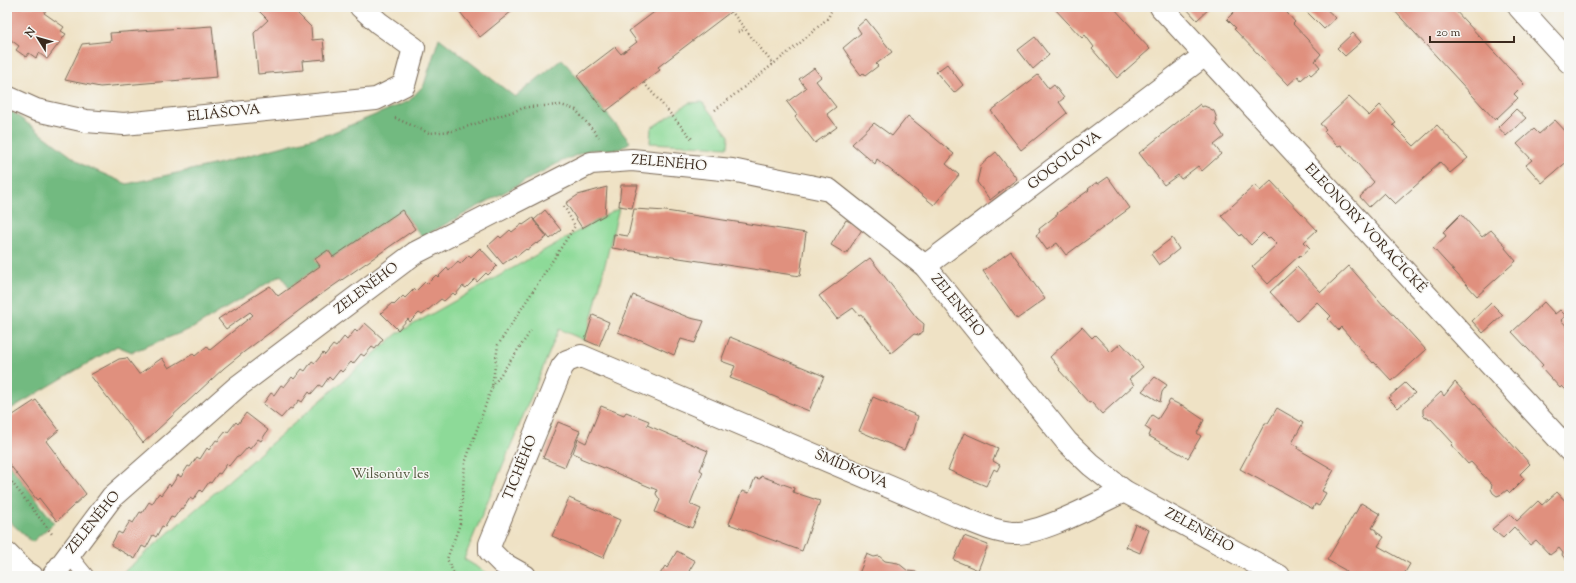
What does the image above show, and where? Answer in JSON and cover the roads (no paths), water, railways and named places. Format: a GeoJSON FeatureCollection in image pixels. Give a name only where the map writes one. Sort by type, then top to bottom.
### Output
{"type":"FeatureCollection","features":[{"type":"Feature","properties":{"kind":"street","name":"ELIÁŠOVA"},"geometry":{"type":"LineString","coordinates":[[7,97],[36,110],[86,121],[124,124],[376,99],[404,85],[414,48],[379,23],[361,7]]}},
{"type":"Feature","properties":{"kind":"street","name":"ELEONORY VORAČICKÉ"},"geometry":{"type":"LineString","coordinates":[[1160,7],[1569,450]]}},
{"type":"Feature","properties":{"kind":"street"},"geometry":{"type":"LineString","coordinates":[[1518,7],[1569,62]]}},
{"type":"Feature","properties":{"kind":"street","name":"GOGOLOVA"},"geometry":{"type":"LineString","coordinates":[[925,266],[1205,55]]}},
{"type":"Feature","properties":{"kind":"street","name":"ZELENÉHO"},"geometry":{"type":"LineString","coordinates":[[53,576],[112,497],[237,386],[415,253],[591,163],[626,160],[732,170],[829,190],[925,266],[1067,442],[1091,465],[1124,490],[1280,576]]}},
{"type":"Feature","properties":{"kind":"street","name":"ŠMÍDKOVA"},"geometry":{"type":"LineString","coordinates":[[581,356],[958,516],[1000,531],[1015,533],[1038,530],[1124,490]]}},
{"type":"Feature","properties":{"kind":"street","name":"TICHÉHO"},"geometry":{"type":"LineString","coordinates":[[525,576],[495,558],[490,551],[490,544],[562,368],[567,361],[581,356]]}},
{"type":"Feature","properties":{"kind":"street"},"geometry":{"type":"LineString","coordinates":[[7,554],[24,572],[32,576]]}},
{"type":"Feature","properties":{"kind":"lane"},"geometry":{"type":"LineString","coordinates":[[69,555],[86,576]]}},
{"type":"Feature","properties":{"kind":"park label","name":"Wilsonův les"},"geometry":{"type":"Point","coordinates":[390,475]}}]}
